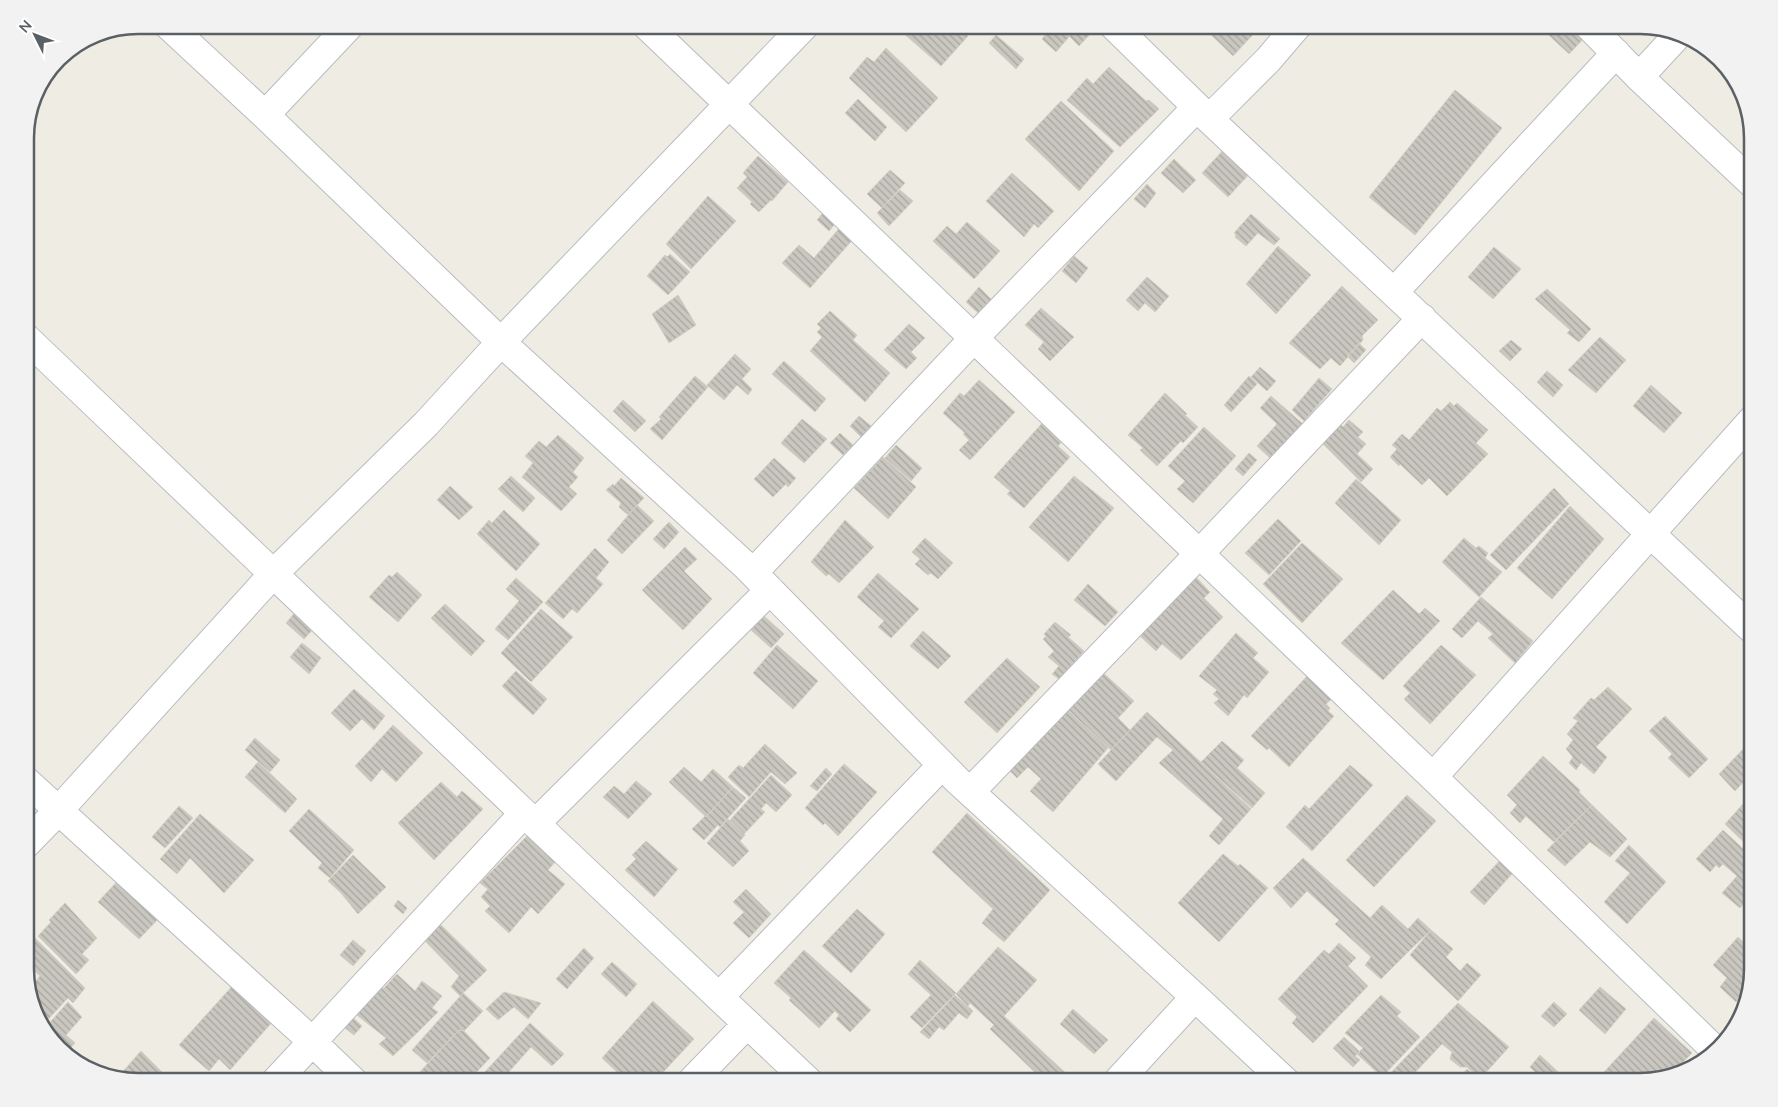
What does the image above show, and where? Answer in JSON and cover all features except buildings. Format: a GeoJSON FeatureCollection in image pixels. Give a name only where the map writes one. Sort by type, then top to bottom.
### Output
{"type":"FeatureCollection","features":[{"type":"Feature","properties":{"kind":"street"},"geometry":{"type":"LineString","coordinates":[[178,34],[265,114],[501,342],[762,582],[970,792],[1195,996],[1276,1073]]}},
{"type":"Feature","properties":{"kind":"street"},"geometry":{"type":"LineString","coordinates":[[265,114],[341,34]]}},
{"type":"Feature","properties":{"kind":"street"},"geometry":{"type":"LineString","coordinates":[[655,34],[1434,777],[1710,1046]]}},
{"type":"Feature","properties":{"kind":"street"},"geometry":{"type":"LineString","coordinates":[[34,836],[274,573],[426,424],[501,342],[796,34]]}},
{"type":"Feature","properties":{"kind":"street"},"geometry":{"type":"LineString","coordinates":[[1122,34],[1203,113],[1744,622]]}},
{"type":"Feature","properties":{"kind":"street"},"geometry":{"type":"LineString","coordinates":[[284,1073],[530,818],[762,582],[975,337],[1203,113],[1268,60],[1290,34]]}},
{"type":"Feature","properties":{"kind":"street"},"geometry":{"type":"LineString","coordinates":[[1597,34],[1639,77],[1744,176]]}},
{"type":"Feature","properties":{"kind":"street"},"geometry":{"type":"LineString","coordinates":[[1639,77],[1674,39]]}},
{"type":"Feature","properties":{"kind":"street"},"geometry":{"type":"LineString","coordinates":[[1394,292],[1616,53]]}},
{"type":"Feature","properties":{"kind":"street"},"geometry":{"type":"LineString","coordinates":[[970,792],[1200,553],[1422,318]]}},
{"type":"Feature","properties":{"kind":"street"},"geometry":{"type":"LineString","coordinates":[[34,350],[274,573],[799,1073]]}},
{"type":"Feature","properties":{"kind":"street"},"geometry":{"type":"LineString","coordinates":[[1434,777],[1744,430]]}},
{"type":"Feature","properties":{"kind":"street"},"geometry":{"type":"LineString","coordinates":[[719,997],[942,765]]}},
{"type":"Feature","properties":{"kind":"street"},"geometry":{"type":"LineString","coordinates":[[34,788],[345,1073]]}},
{"type":"Feature","properties":{"kind":"street"},"geometry":{"type":"LineString","coordinates":[[1125,1073],[1195,996]]}},
{"type":"Feature","properties":{"kind":"street"},"geometry":{"type":"LineString","coordinates":[[700,1073],[747,1024]]}}]}
